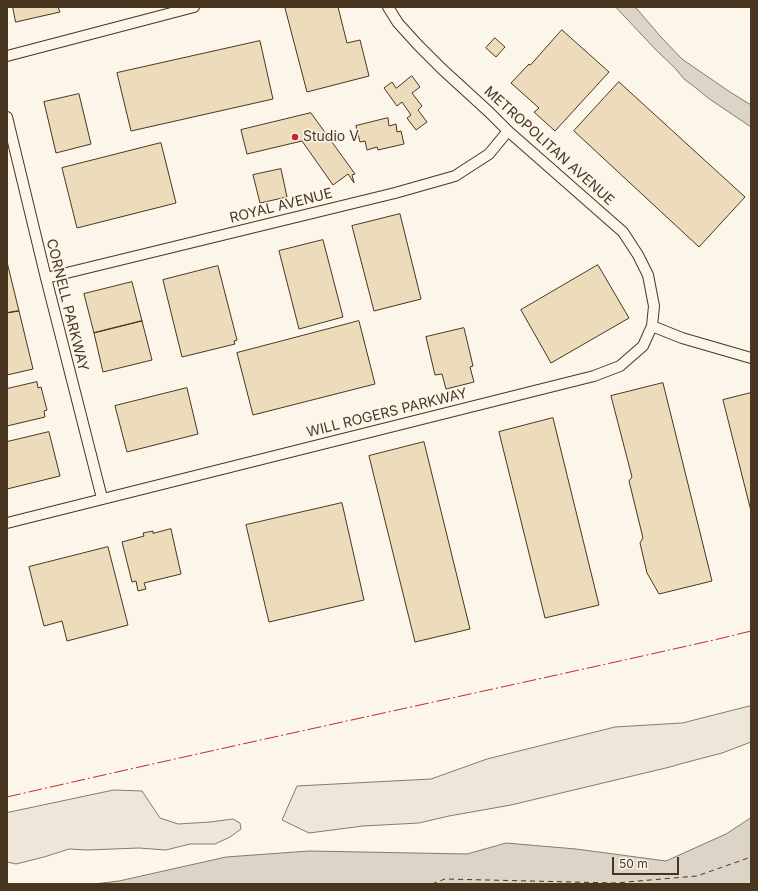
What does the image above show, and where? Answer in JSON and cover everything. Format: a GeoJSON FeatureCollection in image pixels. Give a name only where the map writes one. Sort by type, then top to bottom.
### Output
{"type":"FeatureCollection","features":[{"type":"Feature","properties":{"kind":"street"},"geometry":{"type":"LineString","coordinates":[[7,56],[194,7]]}},
{"type":"Feature","properties":{"kind":"street","name":"METROPOLITAN AVENUE"},"geometry":{"type":"LineString","coordinates":[[388,7],[398,23],[418,46],[508,131],[623,232],[638,255],[648,275],[654,306],[652,326]]}},
{"type":"Feature","properties":{"kind":"street","name":"CORNELL PARKWAY"},"geometry":{"type":"LineString","coordinates":[[7,117],[102,498]]}},
{"type":"Feature","properties":{"kind":"street","name":"ROYAL AVENUE"},"geometry":{"type":"LineString","coordinates":[[46,278],[404,190],[455,176],[489,154],[508,131]]}},
{"type":"Feature","properties":{"kind":"street"},"geometry":{"type":"LineString","coordinates":[[652,326],[682,338],[751,358]]}},
{"type":"Feature","properties":{"kind":"street","name":"WILL ROGERS PARKWAY"},"geometry":{"type":"LineString","coordinates":[[7,522],[594,376],[620,366],[643,346],[652,326]]}},
{"type":"Feature","properties":{"kind":"shaded area"},"geometry":{"type":"Polygon","coordinates":[[[616,7],[634,7],[637,9],[682,59],[751,105],[751,127],[708,98],[684,79],[616,7]]]}},
{"type":"Feature","properties":{"kind":"shaded area"},"geometry":{"type":"Polygon","coordinates":[[[751,706],[751,742],[722,753],[670,767],[511,805],[419,823],[363,826],[309,833],[282,820],[297,786],[431,779],[487,759],[615,727],[682,723],[751,706]]]}},
{"type":"Feature","properties":{"kind":"shaded area"},"geometry":{"type":"Polygon","coordinates":[[[114,790],[142,791],[160,818],[178,824],[233,819],[240,823],[241,829],[230,837],[215,844],[190,844],[166,850],[139,848],[87,850],[69,849],[16,864],[7,862],[7,813],[114,790]]]}},
{"type":"Feature","properties":{"kind":"shaded area"},"geometry":{"type":"Polygon","coordinates":[[[751,818],[751,884],[94,884],[119,881],[226,857],[309,851],[467,854],[506,843],[576,849],[666,861],[726,834],[751,818]]]}},
{"type":"Feature","properties":{"kind":"building"},"geometry":{"type":"Polygon","coordinates":[[[13,7],[58,7],[60,12],[16,22],[13,7]]]}},
{"type":"Feature","properties":{"kind":"building"},"geometry":{"type":"Polygon","coordinates":[[[338,7],[347,43],[360,40],[369,76],[307,92],[285,8],[338,7]]]}},
{"type":"Feature","properties":{"kind":"building"},"geometry":{"type":"Polygon","coordinates":[[[562,30],[609,72],[555,131],[534,112],[539,108],[511,83],[529,64],[530,65],[562,30]]]}},
{"type":"Feature","properties":{"kind":"building"},"geometry":{"type":"Polygon","coordinates":[[[495,38],[505,47],[496,57],[486,48],[495,38]]]}},
{"type":"Feature","properties":{"kind":"building"},"geometry":{"type":"Polygon","coordinates":[[[260,41],[273,99],[131,131],[117,73],[260,41]]]}},
{"type":"Feature","properties":{"kind":"building"},"geometry":{"type":"Polygon","coordinates":[[[412,76],[420,87],[412,93],[422,106],[418,110],[427,122],[416,130],[407,118],[411,115],[402,102],[397,106],[384,88],[392,82],[396,88],[412,76]]]}},
{"type":"Feature","properties":{"kind":"building"},"geometry":{"type":"Polygon","coordinates":[[[619,82],[745,197],[699,247],[574,131],[619,82]]]}},
{"type":"Feature","properties":{"kind":"building"},"geometry":{"type":"Polygon","coordinates":[[[79,94],[91,144],[56,153],[44,102],[79,94]]]}},
{"type":"Feature","properties":{"kind":"building"},"geometry":{"type":"Polygon","coordinates":[[[311,113],[355,174],[352,175],[354,183],[348,174],[333,185],[302,141],[247,154],[241,130],[311,113]]]}},
{"type":"Feature","properties":{"kind":"building"},"geometry":{"type":"Polygon","coordinates":[[[388,118],[389,126],[396,124],[397,132],[401,131],[404,144],[378,150],[377,147],[367,150],[365,141],[360,142],[356,126],[388,118]]]}},
{"type":"Feature","properties":{"kind":"building"},"geometry":{"type":"Polygon","coordinates":[[[161,143],[176,203],[77,228],[62,168],[161,143]]]}},
{"type":"Feature","properties":{"kind":"building"},"geometry":{"type":"Polygon","coordinates":[[[281,169],[287,197],[260,203],[253,175],[281,169]]]}},
{"type":"Feature","properties":{"kind":"building"},"geometry":{"type":"Polygon","coordinates":[[[400,214],[421,299],[374,311],[352,226],[400,214]]]}},
{"type":"Feature","properties":{"kind":"building"},"geometry":{"type":"Polygon","coordinates":[[[323,240],[343,317],[299,329],[279,251],[323,240]]]}},
{"type":"Feature","properties":{"kind":"building"},"geometry":{"type":"Polygon","coordinates":[[[7,262],[19,311],[7,313],[7,262]]]}},
{"type":"Feature","properties":{"kind":"building"},"geometry":{"type":"Polygon","coordinates":[[[598,265],[629,318],[551,363],[521,310],[598,265]]]}},
{"type":"Feature","properties":{"kind":"building"},"geometry":{"type":"Polygon","coordinates":[[[218,266],[237,340],[234,341],[235,344],[182,357],[163,280],[218,266]]]}},
{"type":"Feature","properties":{"kind":"building"},"geometry":{"type":"Polygon","coordinates":[[[132,282],[142,321],[94,333],[84,294],[132,282]]]}},
{"type":"Feature","properties":{"kind":"building"},"geometry":{"type":"Polygon","coordinates":[[[19,311],[33,369],[7,375],[7,313],[19,311]]]}},
{"type":"Feature","properties":{"kind":"building"},"geometry":{"type":"Polygon","coordinates":[[[142,321],[152,360],[103,372],[94,333],[142,321]]]}},
{"type":"Feature","properties":{"kind":"building"},"geometry":{"type":"Polygon","coordinates":[[[359,321],[375,384],[253,415],[237,353],[359,321]]]}},
{"type":"Feature","properties":{"kind":"building"},"geometry":{"type":"Polygon","coordinates":[[[464,328],[473,366],[470,367],[474,382],[446,389],[442,374],[435,375],[426,337],[464,328]]]}},
{"type":"Feature","properties":{"kind":"building"},"geometry":{"type":"Polygon","coordinates":[[[37,382],[38,388],[41,387],[47,410],[44,411],[45,417],[7,426],[7,389],[37,382]]]}},
{"type":"Feature","properties":{"kind":"building"},"geometry":{"type":"Polygon","coordinates":[[[663,383],[712,581],[659,594],[647,573],[640,543],[643,538],[629,481],[632,477],[611,396],[663,383]]]}},
{"type":"Feature","properties":{"kind":"building"},"geometry":{"type":"Polygon","coordinates":[[[187,388],[198,434],[127,452],[115,406],[187,388]]]}},
{"type":"Feature","properties":{"kind":"building"},"geometry":{"type":"Polygon","coordinates":[[[751,393],[751,511],[723,400],[751,393]]]}},
{"type":"Feature","properties":{"kind":"building"},"geometry":{"type":"Polygon","coordinates":[[[553,418],[599,605],[545,618],[499,432],[553,418]]]}},
{"type":"Feature","properties":{"kind":"building"},"geometry":{"type":"Polygon","coordinates":[[[49,432],[60,476],[7,489],[7,442],[49,432]]]}},
{"type":"Feature","properties":{"kind":"building"},"geometry":{"type":"Polygon","coordinates":[[[424,442],[470,629],[415,642],[369,456],[424,442]]]}},
{"type":"Feature","properties":{"kind":"building"},"geometry":{"type":"Polygon","coordinates":[[[342,503],[364,600],[269,622],[246,525],[342,503]]]}},
{"type":"Feature","properties":{"kind":"building"},"geometry":{"type":"Polygon","coordinates":[[[171,529],[181,574],[144,583],[146,589],[138,591],[136,581],[132,582],[122,542],[144,536],[143,533],[153,531],[153,533],[171,529]]]}},
{"type":"Feature","properties":{"kind":"building"},"geometry":{"type":"Polygon","coordinates":[[[108,547],[128,625],[67,641],[62,621],[44,626],[29,567],[108,547]]]}},
{"type":"Feature","properties":{"kind":"ferry route"},"geometry":{"type":"LineString","coordinates":[[432,884],[445,879],[615,883],[697,876],[751,857]]}},
{"type":"Feature","properties":{"kind":"power"},"geometry":{"type":"LineString","coordinates":[[7,797],[751,631]]}},
{"type":"Feature","properties":{"kind":"place","name":"Studio V"},"geometry":{"type":"Point","coordinates":[295,137]}}]}
